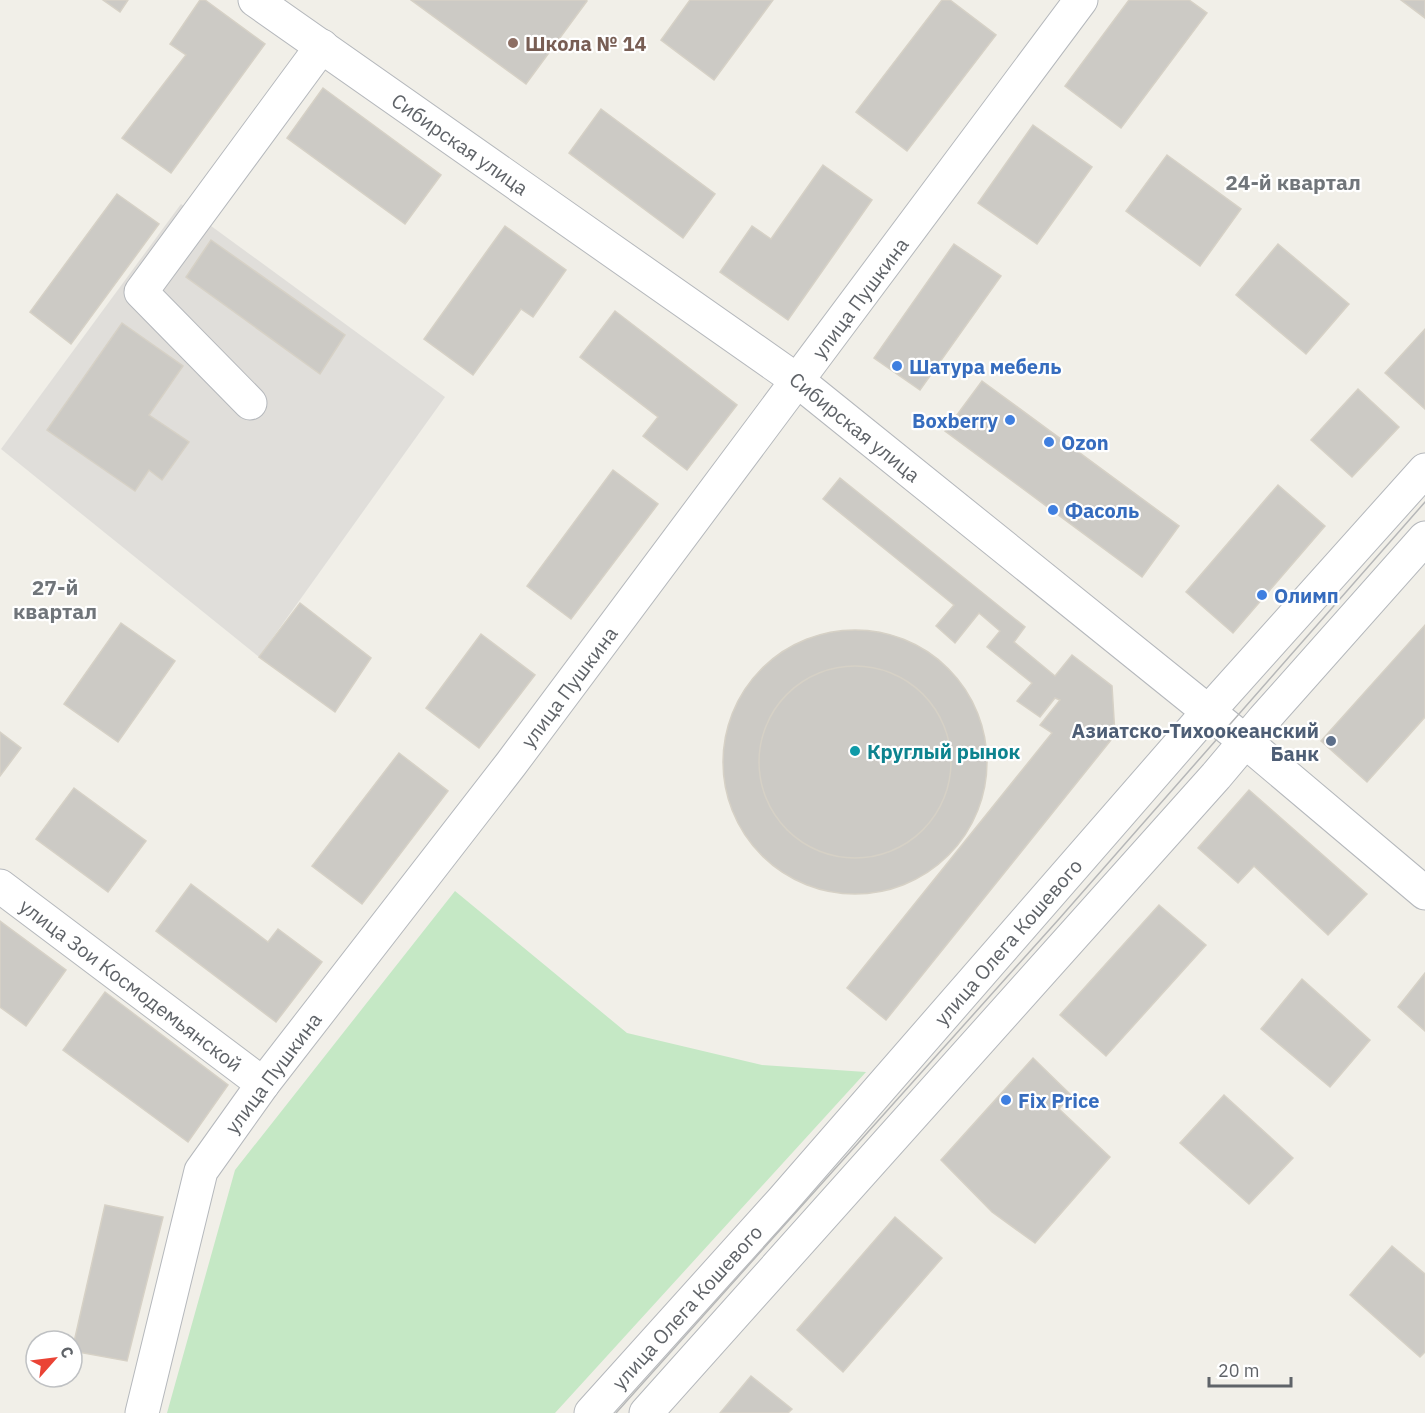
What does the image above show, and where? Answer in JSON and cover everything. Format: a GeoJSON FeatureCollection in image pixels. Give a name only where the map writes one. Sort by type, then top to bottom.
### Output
{"type":"FeatureCollection","features":[{"type":"Feature","properties":{"kind":"street","name":"Сибирская улица"},"geometry":{"type":"LineString","coordinates":[[255,0],[798,381],[1246,742],[1425,893]]}},
{"type":"Feature","properties":{"kind":"street","name":"улица Пушкина"},"geometry":{"type":"LineString","coordinates":[[142,1413],[201,1171],[263,1084],[511,764],[1081,0]]}},
{"type":"Feature","properties":{"kind":"street"},"geometry":{"type":"LineString","coordinates":[[250,403],[141,292],[322,46]]}},
{"type":"Feature","properties":{"kind":"street","name":"улица Олега Кошевого"},"geometry":{"type":"LineString","coordinates":[[591,1413],[782,1202],[1208,712],[1425,470]]}},
{"type":"Feature","properties":{"kind":"street","name":"улица Олега Кошевого"},"geometry":{"type":"LineString","coordinates":[[645,1413],[1246,742],[1425,538]]}},
{"type":"Feature","properties":{"kind":"street","name":"улица Зои Космодемьянской"},"geometry":{"type":"LineString","coordinates":[[0,886],[263,1084]]}},
{"type":"Feature","properties":{"kind":"street"},"geometry":{"type":"LineString","coordinates":[[613,1389],[638,1413]]}},
{"type":"Feature","properties":{"kind":"shaded area"},"geometry":{"type":"Polygon","coordinates":[[[181,204],[445,397],[259,657],[1,449],[181,204]]]}},
{"type":"Feature","properties":{"kind":"green space"},"geometry":{"type":"Polygon","coordinates":[[[455,891],[627,1033],[762,1065],[866,1072],[555,1413],[167,1413],[235,1170],[455,891]]]}},
{"type":"Feature","properties":{"kind":"building"},"geometry":{"type":"Polygon","coordinates":[[[103,0],[128,0],[120,12],[103,0]]]}},
{"type":"Feature","properties":{"kind":"building"},"geometry":{"type":"Polygon","coordinates":[[[200,0],[205,0],[265,44],[171,173],[122,138],[186,55],[170,44],[200,0]]]}},
{"type":"Feature","properties":{"kind":"building","name":"Школа № 14"},"geometry":{"type":"Polygon","coordinates":[[[411,0],[585,0],[587,1],[526,84],[411,0]]]}},
{"type":"Feature","properties":{"kind":"building"},"geometry":{"type":"Polygon","coordinates":[[[690,0],[773,0],[714,80],[661,40],[690,0]]]}},
{"type":"Feature","properties":{"kind":"building"},"geometry":{"type":"Polygon","coordinates":[[[942,0],[950,0],[996,35],[907,151],[856,112],[942,0]]]}},
{"type":"Feature","properties":{"kind":"building"},"geometry":{"type":"Polygon","coordinates":[[[1129,0],[1189,0],[1207,13],[1121,128],[1065,86],[1129,0]]]}},
{"type":"Feature","properties":{"kind":"building"},"geometry":{"type":"Polygon","coordinates":[[[1401,0],[1425,0],[1425,18],[1401,0]]]}},
{"type":"Feature","properties":{"kind":"building"},"geometry":{"type":"Polygon","coordinates":[[[323,88],[441,175],[405,224],[287,138],[323,88]]]}},
{"type":"Feature","properties":{"kind":"building"},"geometry":{"type":"Polygon","coordinates":[[[601,109],[715,194],[683,238],[569,153],[601,109]]]}},
{"type":"Feature","properties":{"kind":"building"},"geometry":{"type":"Polygon","coordinates":[[[1033,125],[1092,167],[1037,244],[978,203],[1033,125]]]}},
{"type":"Feature","properties":{"kind":"building"},"geometry":{"type":"Polygon","coordinates":[[[1167,155],[1241,209],[1200,266],[1126,211],[1167,155]]]}},
{"type":"Feature","properties":{"kind":"building"},"geometry":{"type":"Polygon","coordinates":[[[823,165],[872,200],[788,320],[720,272],[752,226],[771,239],[823,165]]]}},
{"type":"Feature","properties":{"kind":"building"},"geometry":{"type":"Polygon","coordinates":[[[117,194],[159,224],[71,344],[30,312],[117,194]]]}},
{"type":"Feature","properties":{"kind":"building"},"geometry":{"type":"Polygon","coordinates":[[[505,226],[566,270],[533,317],[521,309],[473,375],[424,339],[505,226]]]}},
{"type":"Feature","properties":{"kind":"building"},"geometry":{"type":"Polygon","coordinates":[[[211,240],[345,335],[320,374],[186,277],[211,240]]]}},
{"type":"Feature","properties":{"kind":"building"},"geometry":{"type":"Polygon","coordinates":[[[954,244],[1001,276],[920,390],[874,358],[954,244]]]}},
{"type":"Feature","properties":{"kind":"building"},"geometry":{"type":"Polygon","coordinates":[[[1278,244],[1349,304],[1306,354],[1236,295],[1278,244]]]}},
{"type":"Feature","properties":{"kind":"building"},"geometry":{"type":"Polygon","coordinates":[[[615,311],[737,405],[687,470],[643,436],[658,417],[580,357],[615,311]]]}},
{"type":"Feature","properties":{"kind":"building"},"geometry":{"type":"Polygon","coordinates":[[[122,323],[183,366],[149,415],[189,442],[162,480],[149,470],[135,491],[47,430],[122,323]]]}},
{"type":"Feature","properties":{"kind":"building"},"geometry":{"type":"Polygon","coordinates":[[[1425,329],[1425,409],[1385,373],[1425,329]]]}},
{"type":"Feature","properties":{"kind":"building"},"geometry":{"type":"Polygon","coordinates":[[[982,381],[1179,526],[1142,577],[945,431],[982,381]]]}},
{"type":"Feature","properties":{"kind":"building"},"geometry":{"type":"Polygon","coordinates":[[[1358,389],[1399,427],[1352,477],[1311,440],[1358,389]]]}},
{"type":"Feature","properties":{"kind":"building"},"geometry":{"type":"Polygon","coordinates":[[[613,470],[658,504],[571,619],[527,586],[613,470]]]}},
{"type":"Feature","properties":{"kind":"building"},"geometry":{"type":"Polygon","coordinates":[[[840,478],[1025,627],[1014,642],[1055,676],[1072,655],[1112,686],[1115,735],[886,1020],[847,988],[1052,733],[1040,725],[1060,700],[1055,698],[1040,717],[1017,701],[1032,683],[987,647],[1000,631],[979,613],[955,643],[936,626],[954,605],[823,499],[840,478]]]}},
{"type":"Feature","properties":{"kind":"building"},"geometry":{"type":"Polygon","coordinates":[[[1278,485],[1325,526],[1233,633],[1186,592],[1278,485]]]}},
{"type":"Feature","properties":{"kind":"building"},"geometry":{"type":"Polygon","coordinates":[[[300,603],[371,658],[335,712],[259,657],[300,603]]]}},
{"type":"Feature","properties":{"kind":"building"},"geometry":{"type":"Polygon","coordinates":[[[121,623],[175,661],[118,742],[64,704],[121,623]]]}},
{"type":"Feature","properties":{"kind":"building"},"geometry":{"type":"Polygon","coordinates":[[[1425,625],[1425,717],[1367,782],[1321,741],[1425,625]]]}},
{"type":"Feature","properties":{"kind":"building","name":"Круглый рынок"},"geometry":{"type":"Polygon","coordinates":[[[855,630],[881,633],[905,640],[939,660],[957,678],[977,712],[984,736],[987,762],[984,788],[977,812],[957,846],[939,864],[905,884],[881,891],[855,894],[829,891],[805,884],[771,864],[753,846],[733,812],[726,788],[723,762],[726,736],[733,712],[753,678],[771,660],[805,640],[829,633],[855,630]]]}},
{"type":"Feature","properties":{"kind":"building"},"geometry":{"type":"Polygon","coordinates":[[[481,634],[535,675],[479,748],[426,708],[481,634]]]}},
{"type":"Feature","properties":{"kind":"building","name":"Круглый рынок"},"geometry":{"type":"Polygon","coordinates":[[[855,666],[874,668],[892,674],[923,694],[943,725],[949,743],[951,762],[949,781],[943,799],[923,830],[892,850],[874,856],[855,858],[836,856],[818,850],[787,830],[767,799],[761,781],[759,762],[761,743],[767,725],[787,694],[818,674],[836,668],[855,666]]]}},
{"type":"Feature","properties":{"kind":"building"},"geometry":{"type":"Polygon","coordinates":[[[0,732],[21,748],[0,776],[0,732]]]}},
{"type":"Feature","properties":{"kind":"building"},"geometry":{"type":"Polygon","coordinates":[[[399,753],[448,791],[362,904],[312,866],[399,753]]]}},
{"type":"Feature","properties":{"kind":"building"},"geometry":{"type":"Polygon","coordinates":[[[74,788],[146,841],[108,892],[36,839],[74,788]]]}},
{"type":"Feature","properties":{"kind":"building"},"geometry":{"type":"Polygon","coordinates":[[[1249,790],[1367,894],[1328,935],[1254,866],[1238,883],[1198,848],[1249,790]]]}},
{"type":"Feature","properties":{"kind":"building"},"geometry":{"type":"Polygon","coordinates":[[[191,884],[268,942],[278,929],[322,962],[276,1022],[156,931],[191,884]]]}},
{"type":"Feature","properties":{"kind":"building"},"geometry":{"type":"Polygon","coordinates":[[[1159,905],[1206,945],[1106,1056],[1060,1015],[1159,905]]]}},
{"type":"Feature","properties":{"kind":"building"},"geometry":{"type":"Polygon","coordinates":[[[0,921],[66,970],[26,1026],[0,1007],[0,921]]]}},
{"type":"Feature","properties":{"kind":"building"},"geometry":{"type":"Polygon","coordinates":[[[1425,973],[1425,1031],[1398,1007],[1425,973]]]}},
{"type":"Feature","properties":{"kind":"building"},"geometry":{"type":"Polygon","coordinates":[[[1302,979],[1370,1040],[1330,1087],[1261,1029],[1302,979]]]}},
{"type":"Feature","properties":{"kind":"building"},"geometry":{"type":"Polygon","coordinates":[[[105,992],[228,1085],[188,1142],[63,1050],[105,992]]]}},
{"type":"Feature","properties":{"kind":"building"},"geometry":{"type":"Polygon","coordinates":[[[1033,1058],[1071,1095],[1059,1109],[1110,1157],[1035,1243],[992,1212],[941,1160],[1033,1058]]]}},
{"type":"Feature","properties":{"kind":"building"},"geometry":{"type":"Polygon","coordinates":[[[1224,1095],[1293,1158],[1249,1204],[1180,1143],[1224,1095]]]}},
{"type":"Feature","properties":{"kind":"building"},"geometry":{"type":"Polygon","coordinates":[[[105,1205],[163,1217],[127,1361],[84,1353],[84,1329],[77,1329],[105,1205]]]}},
{"type":"Feature","properties":{"kind":"building"},"geometry":{"type":"Polygon","coordinates":[[[895,1217],[942,1258],[843,1372],[797,1330],[895,1217]]]}},
{"type":"Feature","properties":{"kind":"building"},"geometry":{"type":"Polygon","coordinates":[[[1392,1246],[1425,1274],[1425,1352],[1420,1357],[1350,1295],[1392,1246]]]}},
{"type":"Feature","properties":{"kind":"building"},"geometry":{"type":"Polygon","coordinates":[[[751,1376],[792,1409],[788,1413],[720,1413],[751,1376]]]}},
{"type":"Feature","properties":{"kind":"tram line"},"geometry":{"type":"LineString","coordinates":[[616,1413],[1059,919],[1425,502]]}},
{"type":"Feature","properties":{"kind":"place","name":"Школа № 14"},"geometry":{"type":"Point","coordinates":[513,43]}},
{"type":"Feature","properties":{"kind":"place","name":"Шатура мебель"},"geometry":{"type":"Point","coordinates":[897,366]}},
{"type":"Feature","properties":{"kind":"place","name":"Boxberry"},"geometry":{"type":"Point","coordinates":[1010,420]}},
{"type":"Feature","properties":{"kind":"place","name":"Ozon"},"geometry":{"type":"Point","coordinates":[1049,442]}},
{"type":"Feature","properties":{"kind":"place","name":"Фасоль"},"geometry":{"type":"Point","coordinates":[1053,510]}},
{"type":"Feature","properties":{"kind":"place","name":"Олимп"},"geometry":{"type":"Point","coordinates":[1262,595]}},
{"type":"Feature","properties":{"kind":"place","name":"Азиатско-Тихоокеанский Банк"},"geometry":{"type":"Point","coordinates":[1331,741]}},
{"type":"Feature","properties":{"kind":"place","name":"Круглый рынок"},"geometry":{"type":"Point","coordinates":[855,751]}},
{"type":"Feature","properties":{"kind":"place","name":"Fix Price"},"geometry":{"type":"Point","coordinates":[1006,1100]}},
{"type":"Feature","properties":{"kind":"district","name":"24-й квартал"},"geometry":{"type":"Point","coordinates":[1293,182]}},
{"type":"Feature","properties":{"kind":"district","name":"27-й квартал"},"geometry":{"type":"Point","coordinates":[55,599]}}]}
